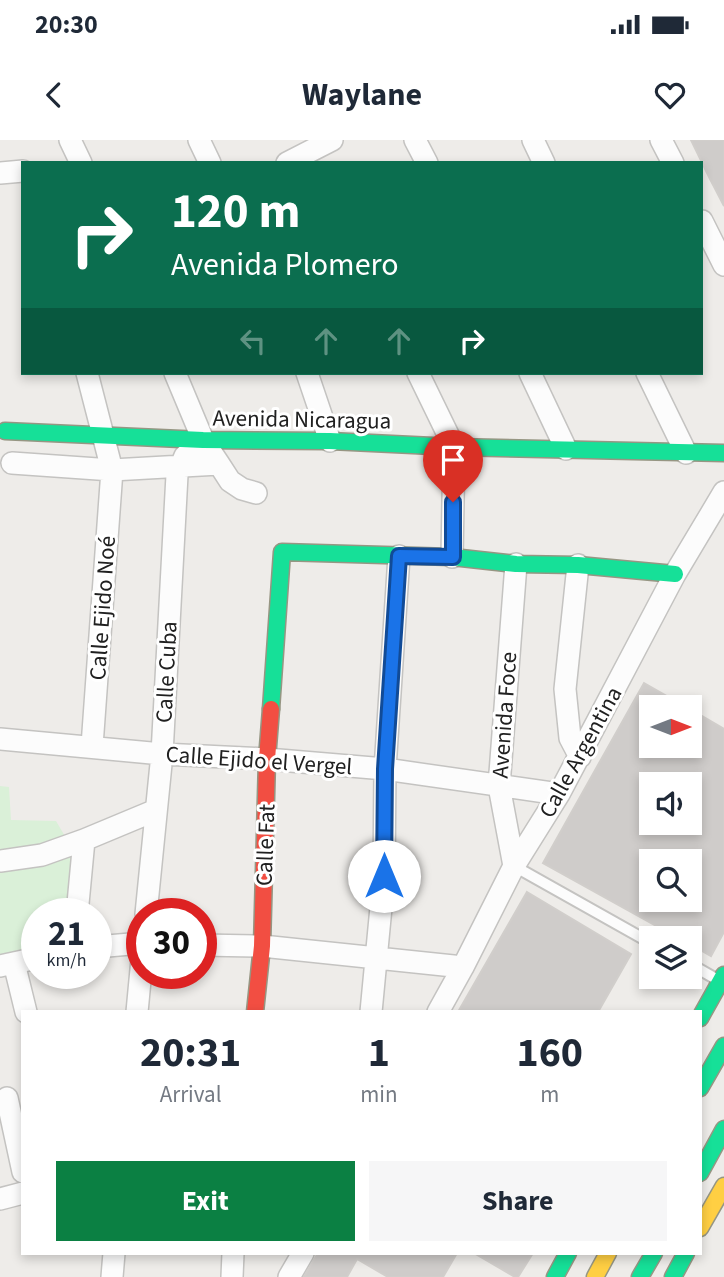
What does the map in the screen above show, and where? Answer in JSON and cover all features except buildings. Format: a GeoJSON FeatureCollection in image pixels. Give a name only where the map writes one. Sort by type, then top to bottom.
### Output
{"type":"FeatureCollection","features":[{"type":"Feature","properties":{"kind":"street"},"geometry":{"type":"LineString","coordinates":[[70,140],[79,161]]}},
{"type":"Feature","properties":{"kind":"street"},"geometry":{"type":"LineString","coordinates":[[200,140],[209,161]]}},
{"type":"Feature","properties":{"kind":"street"},"geometry":{"type":"LineString","coordinates":[[291,161],[332,140]]}},
{"type":"Feature","properties":{"kind":"street"},"geometry":{"type":"LineString","coordinates":[[415,140],[425,161]]}},
{"type":"Feature","properties":{"kind":"street"},"geometry":{"type":"LineString","coordinates":[[533,140],[543,161]]}},
{"type":"Feature","properties":{"kind":"street"},"geometry":{"type":"LineString","coordinates":[[661,140],[672,161]]}},
{"type":"Feature","properties":{"kind":"street"},"geometry":{"type":"LineString","coordinates":[[0,173],[21,171]]}},
{"type":"Feature","properties":{"kind":"street"},"geometry":{"type":"LineString","coordinates":[[703,223],[724,265]]}},
{"type":"Feature","properties":{"kind":"street","name":"Calle Ejido Noé"},"geometry":{"type":"LineString","coordinates":[[88,375],[112,470],[92,747]]}},
{"type":"Feature","properties":{"kind":"street"},"geometry":{"type":"LineString","coordinates":[[176,375],[203,440],[230,481],[256,494]]}},
{"type":"Feature","properties":{"kind":"street"},"geometry":{"type":"LineString","coordinates":[[308,375],[330,441]]}},
{"type":"Feature","properties":{"kind":"street"},"geometry":{"type":"LineString","coordinates":[[419,375],[454,447],[453,557]]}},
{"type":"Feature","properties":{"kind":"street"},"geometry":{"type":"LineString","coordinates":[[531,375],[566,449]]}},
{"type":"Feature","properties":{"kind":"street"},"geometry":{"type":"LineString","coordinates":[[648,375],[686,453]]}},
{"type":"Feature","properties":{"kind":"street"},"geometry":{"type":"LineString","coordinates":[[3,422],[6,467],[112,470],[219,464]]}},
{"type":"Feature","properties":{"kind":"street","name":"Avenida Nicaragua"},"geometry":{"type":"LineString","coordinates":[[3,422],[103,436],[724,453]]}},
{"type":"Feature","properties":{"kind":"street"},"geometry":{"type":"LineString","coordinates":[[181,466],[185,456],[203,440]]}},
{"type":"Feature","properties":{"kind":"street","name":"Calle Cuba"},"geometry":{"type":"LineString","coordinates":[[148,898],[162,754],[177,475],[181,466]]}},
{"type":"Feature","properties":{"kind":"street","name":"Calle Argentina"},"geometry":{"type":"LineString","coordinates":[[439,1010],[514,866],[580,757],[675,574],[724,492]]}},
{"type":"Feature","properties":{"kind":"street","name":"Calle Fat"},"geometry":{"type":"LineString","coordinates":[[255,1010],[262,946],[267,759],[282,552],[399,556]]}},
{"type":"Feature","properties":{"kind":"street"},"geometry":{"type":"LineString","coordinates":[[371,1010],[384,876],[385,769],[399,556],[453,557],[516,564],[578,565],[675,574]]}},
{"type":"Feature","properties":{"kind":"street","name":"Avenida Foce"},"geometry":{"type":"LineString","coordinates":[[514,866],[499,786],[516,564]]}},
{"type":"Feature","properties":{"kind":"street"},"geometry":{"type":"LineString","coordinates":[[578,565],[565,689],[570,738],[580,757]]}},
{"type":"Feature","properties":{"kind":"street","name":"Calle Ejido el Vergel"},"geometry":{"type":"LineString","coordinates":[[0,739],[162,754],[385,769],[559,794]]}},
{"type":"Feature","properties":{"kind":"street"},"geometry":{"type":"LineString","coordinates":[[0,861],[42,855],[84,841],[156,810]]}},
{"type":"Feature","properties":{"kind":"street"},"geometry":{"type":"LineString","coordinates":[[79,898],[84,841]]}},
{"type":"Feature","properties":{"kind":"street"},"geometry":{"type":"LineString","coordinates":[[217,945],[262,946],[463,967]]}},
{"type":"Feature","properties":{"kind":"street"},"geometry":{"type":"LineString","coordinates":[[7,965],[25,1010]]}},
{"type":"Feature","properties":{"kind":"street"},"geometry":{"type":"LineString","coordinates":[[702,1015],[723,980]]}},
{"type":"Feature","properties":{"kind":"street"},"geometry":{"type":"LineString","coordinates":[[137,1010],[139,989]]}},
{"type":"Feature","properties":{"kind":"street"},"geometry":{"type":"LineString","coordinates":[[702,1084],[724,1046]]}},
{"type":"Feature","properties":{"kind":"street"},"geometry":{"type":"LineString","coordinates":[[10,1096],[21,1160]]}},
{"type":"Feature","properties":{"kind":"street"},"geometry":{"type":"LineString","coordinates":[[702,1168],[724,1129]]}},
{"type":"Feature","properties":{"kind":"street"},"geometry":{"type":"LineString","coordinates":[[702,1224],[724,1186]]}},
{"type":"Feature","properties":{"kind":"street"},"geometry":{"type":"LineString","coordinates":[[0,1199],[21,1194]]}},
{"type":"Feature","properties":{"kind":"street"},"geometry":{"type":"LineString","coordinates":[[111,1277],[114,1255]]}},
{"type":"Feature","properties":{"kind":"street"},"geometry":{"type":"LineString","coordinates":[[232,1277],[233,1255]]}},
{"type":"Feature","properties":{"kind":"street"},"geometry":{"type":"LineString","coordinates":[[289,1277],[302,1255]]}},
{"type":"Feature","properties":{"kind":"street"},"geometry":{"type":"LineString","coordinates":[[555,1277],[567,1255]]}},
{"type":"Feature","properties":{"kind":"street"},"geometry":{"type":"LineString","coordinates":[[594,1277],[607,1255]]}},
{"type":"Feature","properties":{"kind":"street"},"geometry":{"type":"LineString","coordinates":[[640,1277],[653,1255]]}},
{"type":"Feature","properties":{"kind":"street"},"geometry":{"type":"LineString","coordinates":[[673,1277],[685,1255]]}},
{"type":"Feature","properties":{"kind":"lane"},"geometry":{"type":"LineString","coordinates":[[514,866],[639,936]]}},
{"type":"Feature","properties":{"kind":"lane"},"geometry":{"type":"LineString","coordinates":[[702,970],[723,980]]}},
{"type":"Feature","properties":{"kind":"green space"},"geometry":{"type":"Polygon","coordinates":[[[0,786],[9,787],[11,820],[56,821],[76,855],[72,898],[21,898],[21,955],[0,960],[0,786]]]}},
{"type":"Feature","properties":{"kind":"traffic: fast"},"geometry":{"type":"LineString","coordinates":[[5,431],[203,440],[330,441],[454,447],[724,453]]}},
{"type":"Feature","properties":{"kind":"traffic: fast"},"geometry":{"type":"LineString","coordinates":[[271,709],[282,552],[452,557],[516,564],[578,565],[675,574]]}},
{"type":"Feature","properties":{"kind":"traffic: fast"},"geometry":{"type":"LineString","coordinates":[[702,1014],[724,975]]}},
{"type":"Feature","properties":{"kind":"traffic: fast"},"geometry":{"type":"LineString","coordinates":[[702,1084],[724,1046]]}},
{"type":"Feature","properties":{"kind":"traffic: fast"},"geometry":{"type":"LineString","coordinates":[[702,1169],[724,1129]]}},
{"type":"Feature","properties":{"kind":"traffic: fast"},"geometry":{"type":"LineString","coordinates":[[555,1277],[567,1255]]}},
{"type":"Feature","properties":{"kind":"traffic: fast"},"geometry":{"type":"LineString","coordinates":[[640,1277],[653,1255]]}},
{"type":"Feature","properties":{"kind":"traffic: fast"},"geometry":{"type":"LineString","coordinates":[[673,1277],[685,1255]]}},
{"type":"Feature","properties":{"kind":"traffic: slow"},"geometry":{"type":"LineString","coordinates":[[702,1224],[724,1186]]}},
{"type":"Feature","properties":{"kind":"traffic: slow"},"geometry":{"type":"LineString","coordinates":[[595,1277],[607,1255]]}},
{"type":"Feature","properties":{"kind":"traffic: jam"},"geometry":{"type":"LineString","coordinates":[[255,1010],[262,946],[271,709]]}},
{"type":"Feature","properties":{"kind":"route"},"geometry":{"type":"LineString","coordinates":[[384,876],[385,769],[399,556],[453,557],[453,502]]}}]}
